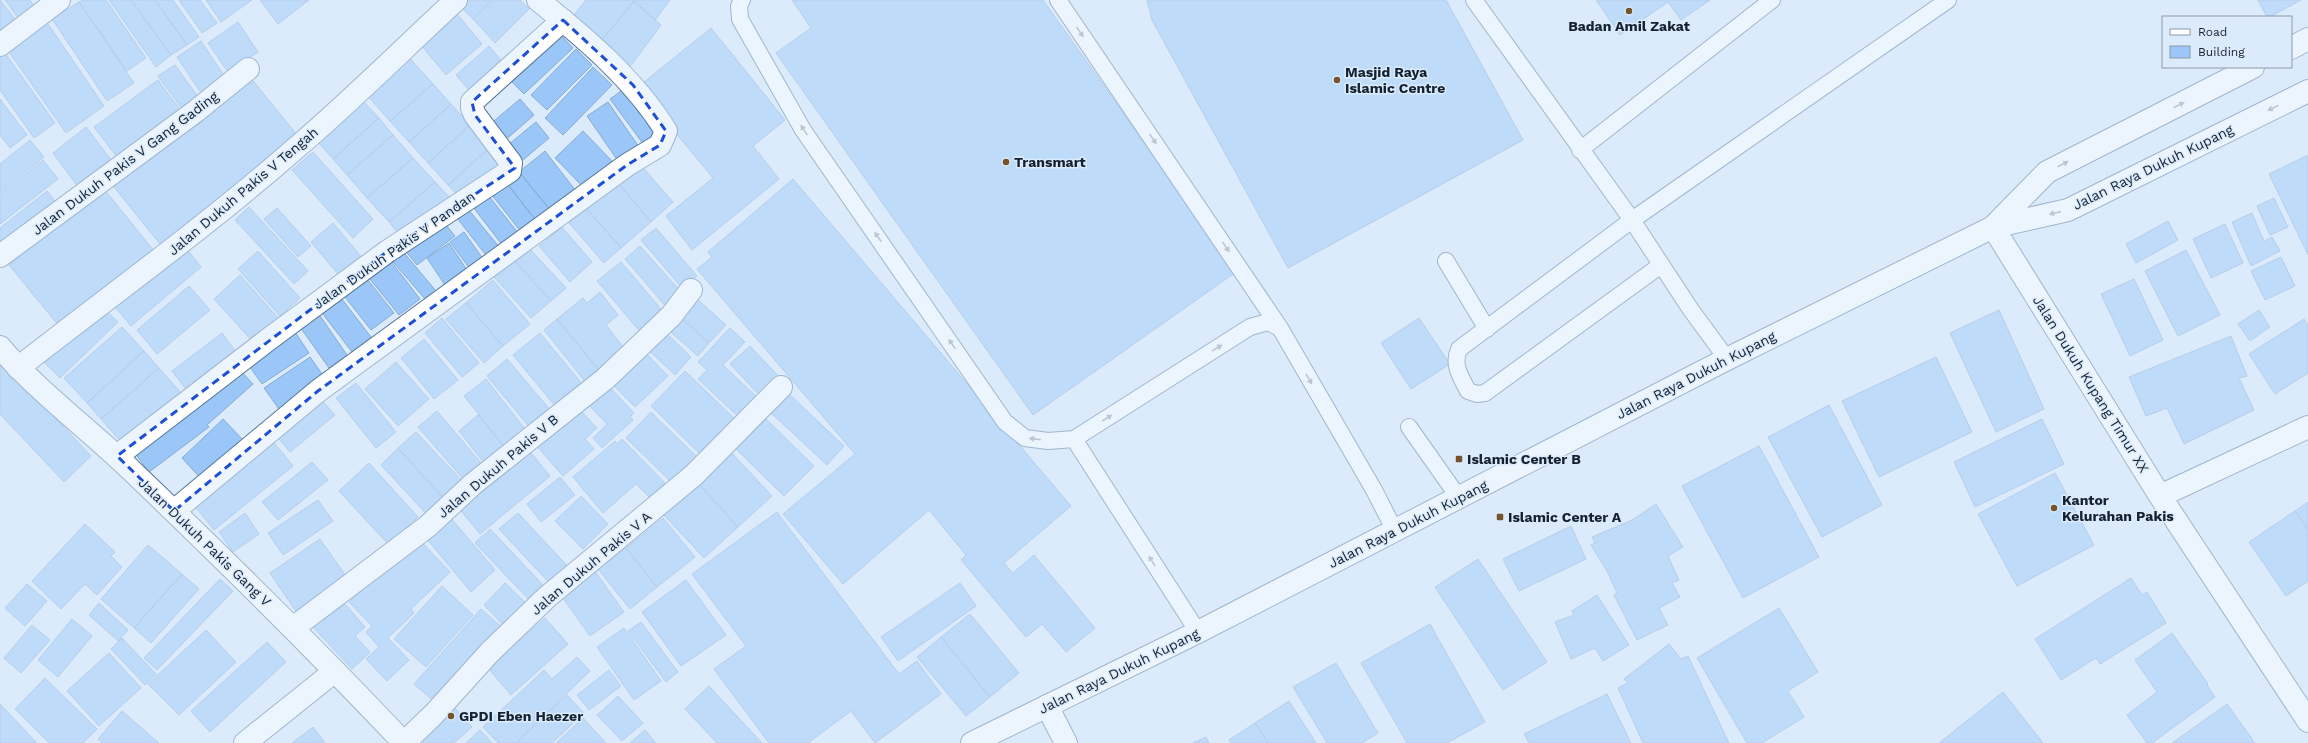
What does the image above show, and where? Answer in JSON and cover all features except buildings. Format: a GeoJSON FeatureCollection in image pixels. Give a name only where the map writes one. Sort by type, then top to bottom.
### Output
{"type":"FeatureCollection","features":[{"type":"Feature","properties":{"kind":"street"},"geometry":{"type":"LineString","coordinates":[[0,45],[59,0]]}},
{"type":"Feature","properties":{"kind":"street","name":"Jalan Dukuh Pakis V Tengah"},"geometry":{"type":"LineString","coordinates":[[18,368],[91,310],[173,250],[291,153],[456,0]]}},
{"type":"Feature","properties":{"kind":"street"},"geometry":{"type":"LineString","coordinates":[[174,511],[318,391],[627,165],[660,146],[666,131],[633,85],[563,20],[538,0]]}},
{"type":"Feature","properties":{"kind":"street","name":"Jalan Dukuh Pakis V Pandan"},"geometry":{"type":"LineString","coordinates":[[117,456],[269,338],[388,251],[510,171],[511,163],[475,115],[472,108],[472,102],[563,20]]}},
{"type":"Feature","properties":{"kind":"street"},"geometry":{"type":"LineString","coordinates":[[2292,47],[2308,39]]}},
{"type":"Feature","properties":{"kind":"street","name":"Jalan Raya Dukuh Kupang"},"geometry":{"type":"LineString","coordinates":[[1993,227],[2048,172],[2251,68]]}},
{"type":"Feature","properties":{"kind":"street","name":"Jalan Dukuh Pakis V Gang Gading"},"geometry":{"type":"LineString","coordinates":[[0,256],[196,111],[248,69]]}},
{"type":"Feature","properties":{"kind":"street","name":"Jalan Raya Dukuh Kupang"},"geometry":{"type":"LineString","coordinates":[[982,741],[1047,706],[1198,632],[1459,498],[1726,359],[1993,227],[2068,210],[2308,91]]}},
{"type":"Feature","properties":{"kind":"street","name":"Jalan Dukuh Kupang Timur XX"},"geometry":{"type":"LineString","coordinates":[[1993,227],[2160,496],[2308,721]]}},
{"type":"Feature","properties":{"kind":"street","name":"Jalan Dukuh Pakis V B"},"geometry":{"type":"LineString","coordinates":[[293,628],[428,526],[473,484],[605,379],[671,316],[691,290]]}},
{"type":"Feature","properties":{"kind":"street","name":"Jalan Dukuh Pakis Gang V"},"geometry":{"type":"LineString","coordinates":[[0,347],[18,368],[117,456],[174,511],[293,628],[404,743]]}},
{"type":"Feature","properties":{"kind":"street","name":"Jalan Dukuh Pakis V A"},"geometry":{"type":"LineString","coordinates":[[404,743],[547,597],[694,475],[782,387]]}},
{"type":"Feature","properties":{"kind":"street"},"geometry":{"type":"LineString","coordinates":[[2160,496],[2308,427]]}},
{"type":"Feature","properties":{"kind":"street"},"geometry":{"type":"LineString","coordinates":[[245,743],[335,671]]}},
{"type":"Feature","properties":{"kind":"street"},"geometry":{"type":"LineString","coordinates":[[1047,706],[1066,743]]}},
{"type":"Feature","properties":{"kind":"lane"},"geometry":{"type":"LineString","coordinates":[[742,0],[739,6],[740,19],[803,130],[1005,422],[1025,438],[1048,441],[1074,439],[1250,327],[1268,322],[1280,328]]}},
{"type":"Feature","properties":{"kind":"lane"},"geometry":{"type":"LineString","coordinates":[[1058,0],[1280,328],[1374,490],[1395,530]]}},
{"type":"Feature","properties":{"kind":"lane"},"geometry":{"type":"LineString","coordinates":[[1474,0],[1580,150],[1632,220],[1726,359]]}},
{"type":"Feature","properties":{"kind":"lane"},"geometry":{"type":"LineString","coordinates":[[1580,150],[1772,0]]}},
{"type":"Feature","properties":{"kind":"lane"},"geometry":{"type":"LineString","coordinates":[[1661,265],[1485,393],[1477,394],[1468,391],[1457,369],[1455,358],[1459,349],[1632,220],[1948,0]]}},
{"type":"Feature","properties":{"kind":"lane"},"geometry":{"type":"LineString","coordinates":[[1446,261],[1487,329]]}},
{"type":"Feature","properties":{"kind":"lane"},"geometry":{"type":"LineString","coordinates":[[1409,427],[1459,498]]}},
{"type":"Feature","properties":{"kind":"lane"},"geometry":{"type":"LineString","coordinates":[[1074,439],[1172,594],[1198,632]]}},
{"type":"Feature","properties":{"kind":"highlighted area"},"geometry":{"type":"Polygon","coordinates":[[[563,20],[633,85],[666,131],[660,145],[627,165],[318,391],[174,511],[117,456],[388,251],[515,168],[475,115],[472,102],[563,20]]]}},
{"type":"Feature","properties":{"kind":"place","name":"Badan Amil Zakat"},"geometry":{"type":"Point","coordinates":[1629,11]}},
{"type":"Feature","properties":{"kind":"place","name":"Masjid Raya Islamic Centre"},"geometry":{"type":"Point","coordinates":[1337,80]}},
{"type":"Feature","properties":{"kind":"place","name":"Transmart"},"geometry":{"type":"Point","coordinates":[1006,162]}},
{"type":"Feature","properties":{"kind":"place","name":"Islamic Center B"},"geometry":{"type":"Point","coordinates":[1459,459]}},
{"type":"Feature","properties":{"kind":"place","name":"Kantor Kelurahan Pakis"},"geometry":{"type":"Point","coordinates":[2054,508]}},
{"type":"Feature","properties":{"kind":"place","name":"Islamic Center A"},"geometry":{"type":"Point","coordinates":[1500,517]}},
{"type":"Feature","properties":{"kind":"place","name":"GPDI Eben Haezer"},"geometry":{"type":"Point","coordinates":[451,716]}}]}
